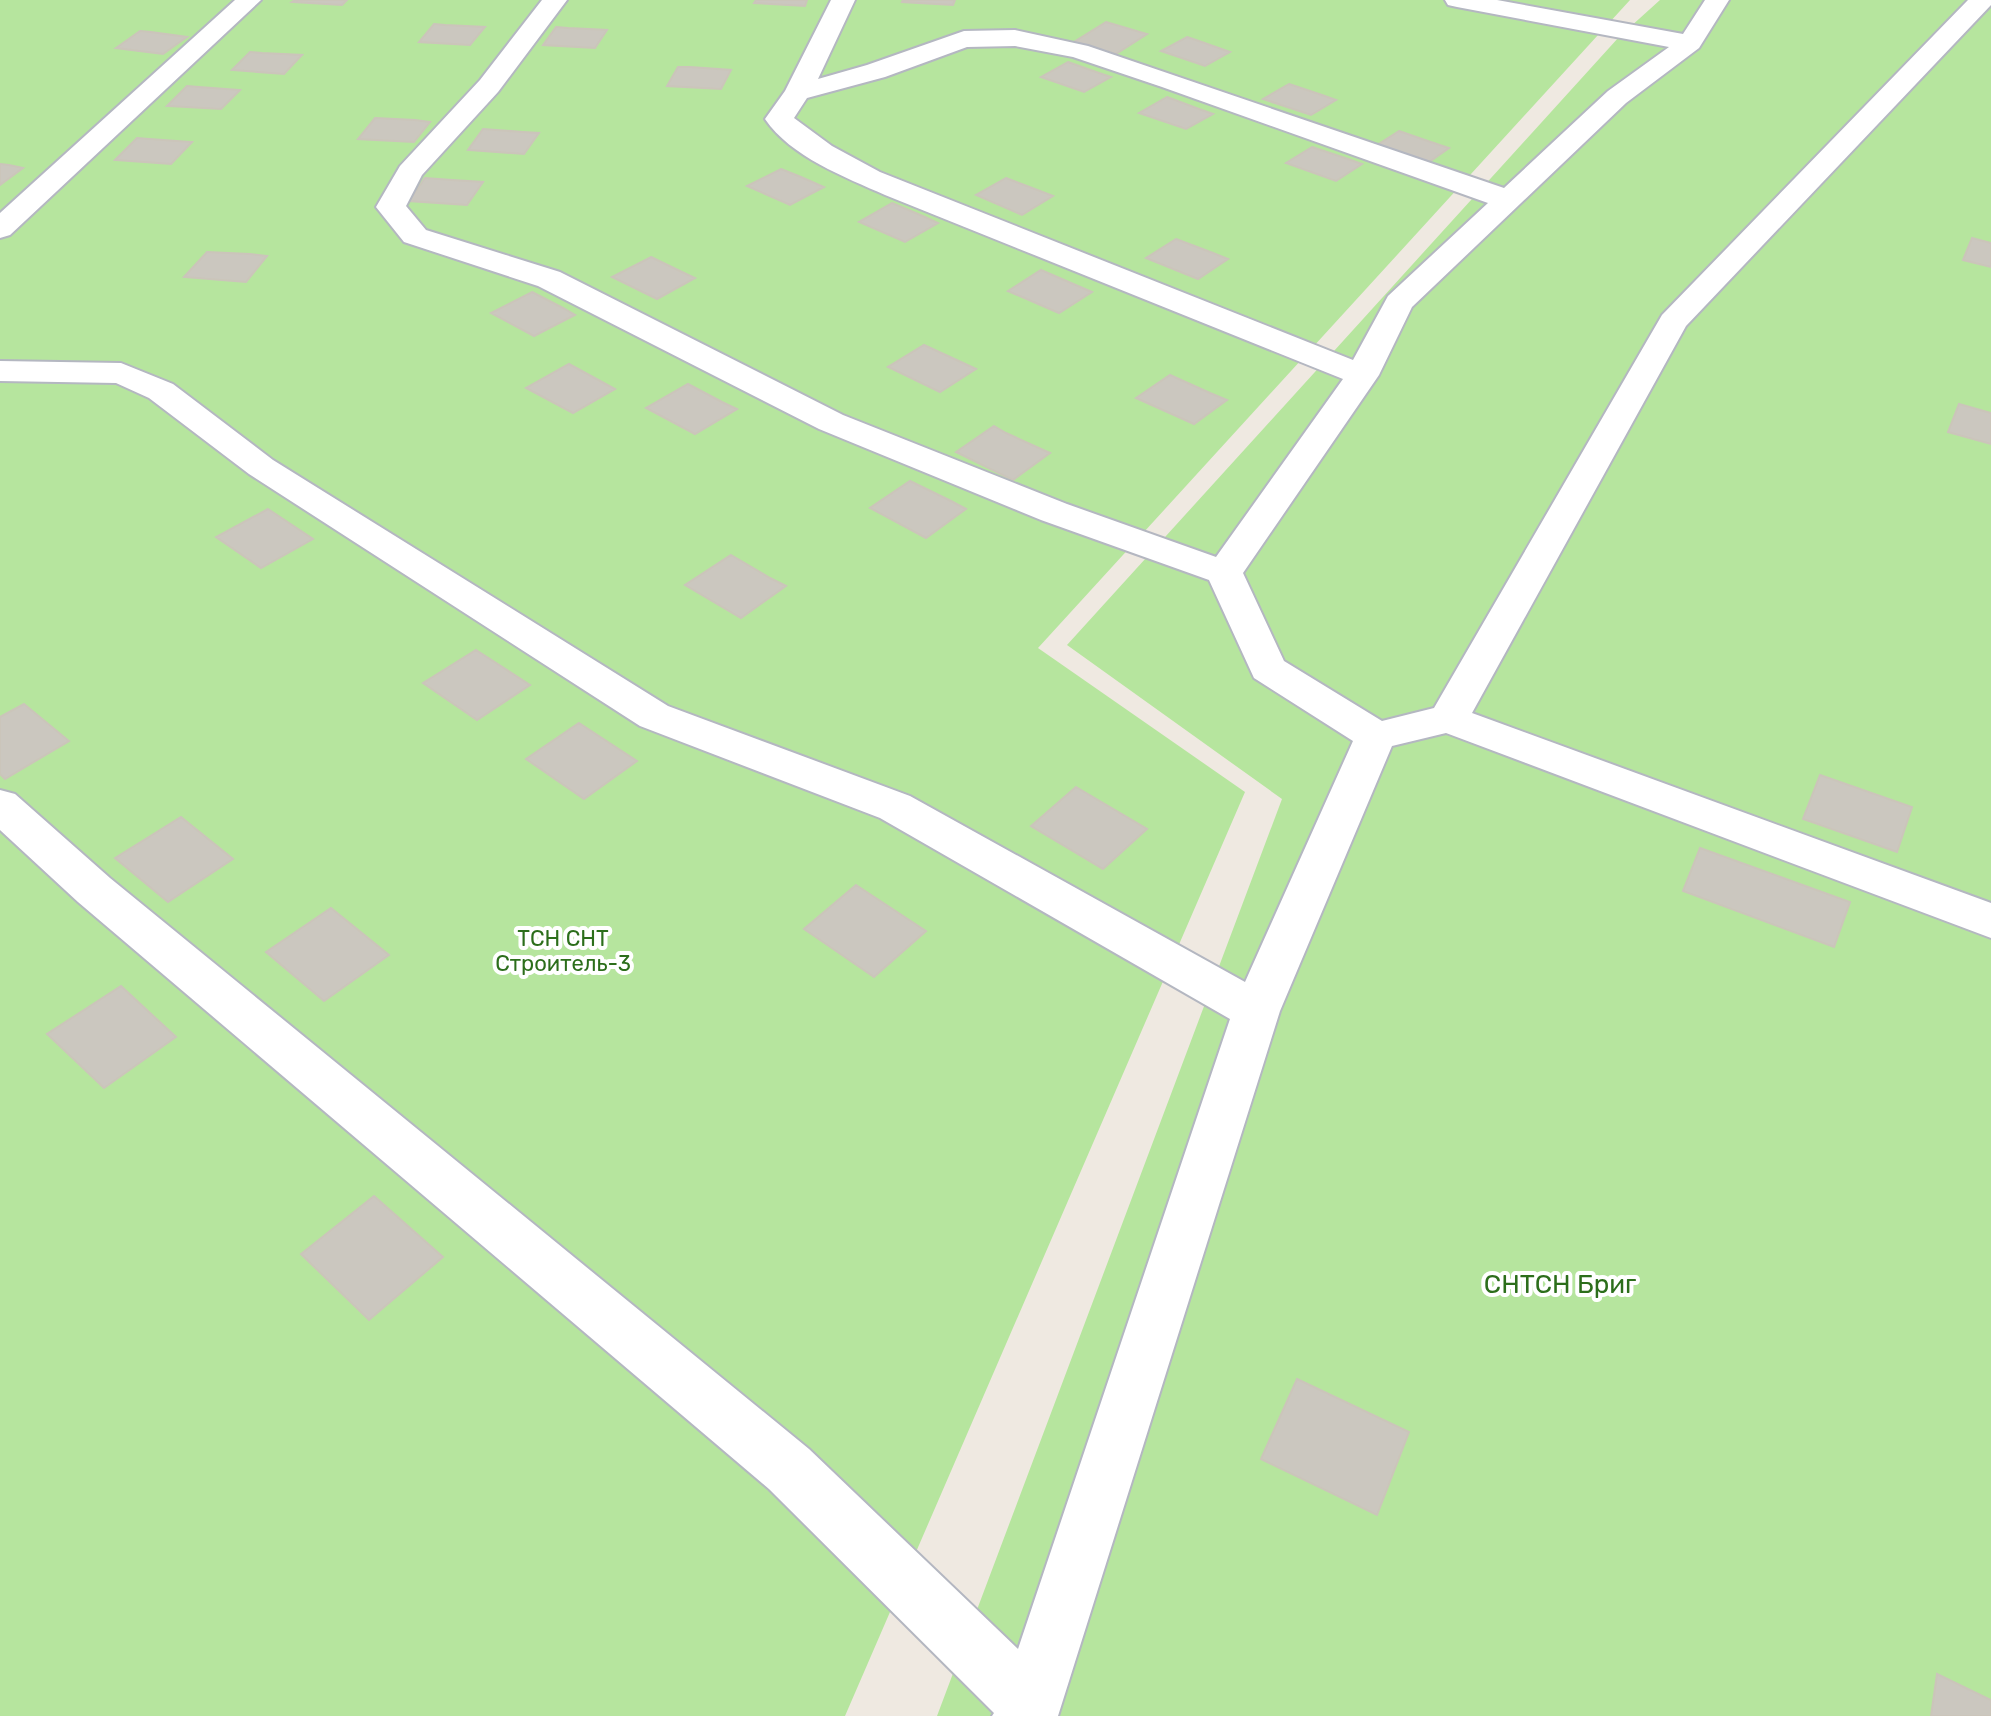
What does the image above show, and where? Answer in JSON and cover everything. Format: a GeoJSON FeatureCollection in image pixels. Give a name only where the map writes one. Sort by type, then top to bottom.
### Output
{"type":"FeatureCollection","features":[{"type":"Feature","properties":{"kind":"lane"},"geometry":{"type":"LineString","coordinates":[[0,229],[249,0]]}},
{"type":"Feature","properties":{"kind":"lane"},"geometry":{"type":"LineString","coordinates":[[555,0],[489,86],[410,172],[391,207],[415,236],[549,279],[831,422],[1054,512],[1224,573],[1268,669],[1376,736],[1448,719],[1991,921]]}},
{"type":"Feature","properties":{"kind":"lane"},"geometry":{"type":"LineString","coordinates":[[843,0],[798,92],[779,119],[801,140],[844,165],[1177,305],[1362,375]]}},
{"type":"Feature","properties":{"kind":"lane"},"geometry":{"type":"LineString","coordinates":[[1457,0],[1690,43]]}},
{"type":"Feature","properties":{"kind":"lane"},"geometry":{"type":"LineString","coordinates":[[1224,573],[1362,375],[1399,303],[1617,97],[1690,43],[1717,0]]}},
{"type":"Feature","properties":{"kind":"lane"},"geometry":{"type":"LineString","coordinates":[[1448,719],[1673,322],[1982,0]]}},
{"type":"Feature","properties":{"kind":"lane"},"geometry":{"type":"LineString","coordinates":[[798,92],[876,71],[964,39],[1015,38],[1079,51],[1158,76],[1509,200]]}},
{"type":"Feature","properties":{"kind":"lane"},"geometry":{"type":"LineString","coordinates":[[0,371],[121,373],[161,391],[261,467],[654,716],[895,807],[1256,1011]]}},
{"type":"Feature","properties":{"kind":"lane"},"geometry":{"type":"LineString","coordinates":[[0,805],[94,890],[789,1469],[1027,1711],[1256,1011],[1376,736]]}},
{"type":"Feature","properties":{"kind":"green space","name":"ТСН СНТ Строитель-3"},"geometry":{"type":"Polygon","coordinates":[[[0,0],[1630,0],[1038,648],[1245,792],[845,1716],[0,1716],[0,0]]]}},
{"type":"Feature","properties":{"kind":"green space","name":"СНТСН Бриг"},"geometry":{"type":"Polygon","coordinates":[[[1660,0],[1991,0],[1991,1716],[937,1716],[1282,799],[1067,645],[1619,37],[1660,0]]]}},
{"type":"Feature","properties":{"kind":"building"},"geometry":{"type":"Polygon","coordinates":[[[347,0],[342,5],[292,2],[347,0]]]}},
{"type":"Feature","properties":{"kind":"building"},"geometry":{"type":"Polygon","coordinates":[[[756,0],[807,0],[805,6],[754,3],[756,0]]]}},
{"type":"Feature","properties":{"kind":"building"},"geometry":{"type":"Polygon","coordinates":[[[903,0],[955,0],[953,5],[903,0]]]}},
{"type":"Feature","properties":{"kind":"building"},"geometry":{"type":"Polygon","coordinates":[[[1106,22],[1147,34],[1116,54],[1074,42],[1106,22]]]}},
{"type":"Feature","properties":{"kind":"building"},"geometry":{"type":"Polygon","coordinates":[[[434,24],[485,27],[470,45],[419,42],[434,24]]]}},
{"type":"Feature","properties":{"kind":"building"},"geometry":{"type":"Polygon","coordinates":[[[556,27],[607,30],[595,48],[543,45],[556,27]]]}},
{"type":"Feature","properties":{"kind":"building"},"geometry":{"type":"Polygon","coordinates":[[[140,31],[187,37],[163,54],[116,48],[140,31]]]}},
{"type":"Feature","properties":{"kind":"building"},"geometry":{"type":"Polygon","coordinates":[[[1187,37],[1230,52],[1205,66],[1161,51],[1187,37]]]}},
{"type":"Feature","properties":{"kind":"building"},"geometry":{"type":"Polygon","coordinates":[[[250,52],[302,55],[284,74],[232,70],[250,52]]]}},
{"type":"Feature","properties":{"kind":"building"},"geometry":{"type":"Polygon","coordinates":[[[1068,62],[1111,77],[1084,92],[1041,77],[1068,62]]]}},
{"type":"Feature","properties":{"kind":"building"},"geometry":{"type":"Polygon","coordinates":[[[678,67],[731,70],[721,89],[667,86],[678,67]]]}},
{"type":"Feature","properties":{"kind":"building"},"geometry":{"type":"Polygon","coordinates":[[[1289,84],[1336,100],[1311,115],[1263,99],[1289,84]]]}},
{"type":"Feature","properties":{"kind":"building"},"geometry":{"type":"Polygon","coordinates":[[[187,86],[240,90],[221,109],[167,106],[187,86]]]}},
{"type":"Feature","properties":{"kind":"building"},"geometry":{"type":"Polygon","coordinates":[[[1167,97],[1213,114],[1186,129],[1139,113],[1167,97]]]}},
{"type":"Feature","properties":{"kind":"building"},"geometry":{"type":"Polygon","coordinates":[[[375,118],[430,122],[414,142],[358,139],[375,118]]]}},
{"type":"Feature","properties":{"kind":"building"},"geometry":{"type":"Polygon","coordinates":[[[483,129],[539,133],[524,154],[468,150],[483,129]]]}},
{"type":"Feature","properties":{"kind":"building"},"geometry":{"type":"Polygon","coordinates":[[[1399,131],[1449,148],[1425,165],[1374,147],[1399,131]]]}},
{"type":"Feature","properties":{"kind":"building"},"geometry":{"type":"Polygon","coordinates":[[[137,138],[192,142],[171,164],[115,160],[137,138]]]}},
{"type":"Feature","properties":{"kind":"building"},"geometry":{"type":"Polygon","coordinates":[[[1312,147],[1362,164],[1336,181],[1286,163],[1312,147]]]}},
{"type":"Feature","properties":{"kind":"building"},"geometry":{"type":"Polygon","coordinates":[[[0,164],[9,165],[23,168],[0,185],[0,164]]]}},
{"type":"Feature","properties":{"kind":"building"},"geometry":{"type":"Polygon","coordinates":[[[781,169],[824,187],[790,205],[747,186],[781,169]]]}},
{"type":"Feature","properties":{"kind":"building"},"geometry":{"type":"Polygon","coordinates":[[[425,178],[483,182],[467,205],[409,201],[425,178]]]}},
{"type":"Feature","properties":{"kind":"building"},"geometry":{"type":"Polygon","coordinates":[[[1006,178],[1053,196],[1022,215],[976,195],[1006,178]]]}},
{"type":"Feature","properties":{"kind":"building"},"geometry":{"type":"Polygon","coordinates":[[[892,203],[938,223],[905,242],[859,222],[892,203]]]}},
{"type":"Feature","properties":{"kind":"building"},"geometry":{"type":"Polygon","coordinates":[[[1972,238],[1991,243],[1991,267],[1963,260],[1972,238]]]}},
{"type":"Feature","properties":{"kind":"building"},"geometry":{"type":"Polygon","coordinates":[[[1176,239],[1228,259],[1198,279],[1146,258],[1176,239]]]}},
{"type":"Feature","properties":{"kind":"building"},"geometry":{"type":"Polygon","coordinates":[[[207,252],[267,256],[246,282],[184,277],[207,252]]]}},
{"type":"Feature","properties":{"kind":"building"},"geometry":{"type":"Polygon","coordinates":[[[651,257],[695,278],[657,299],[612,277],[651,257]]]}},
{"type":"Feature","properties":{"kind":"building"},"geometry":{"type":"Polygon","coordinates":[[[1041,270],[1092,292],[1059,313],[1008,291],[1041,270]]]}},
{"type":"Feature","properties":{"kind":"building"},"geometry":{"type":"Polygon","coordinates":[[[532,292],[575,315],[534,336],[491,313],[532,292]]]}},
{"type":"Feature","properties":{"kind":"building"},"geometry":{"type":"Polygon","coordinates":[[[924,345],[976,369],[940,392],[888,367],[924,345]]]}},
{"type":"Feature","properties":{"kind":"building"},"geometry":{"type":"Polygon","coordinates":[[[569,364],[615,389],[573,413],[526,388],[569,364]]]}},
{"type":"Feature","properties":{"kind":"building"},"geometry":{"type":"Polygon","coordinates":[[[1170,375],[1227,400],[1194,424],[1136,398],[1170,375]]]}},
{"type":"Feature","properties":{"kind":"building"},"geometry":{"type":"Polygon","coordinates":[[[688,384],[737,409],[695,434],[646,408],[688,384]]]}},
{"type":"Feature","properties":{"kind":"building"},"geometry":{"type":"Polygon","coordinates":[[[1959,404],[1991,413],[1991,444],[1948,432],[1959,404]]]}},
{"type":"Feature","properties":{"kind":"building"},"geometry":{"type":"Polygon","coordinates":[[[994,426],[1050,453],[1013,480],[956,452],[994,426]]]}},
{"type":"Feature","properties":{"kind":"building"},"geometry":{"type":"Polygon","coordinates":[[[910,481],[966,509],[926,538],[870,508],[910,481]]]}},
{"type":"Feature","properties":{"kind":"building"},"geometry":{"type":"Polygon","coordinates":[[[268,509],[313,539],[261,568],[216,537],[268,509]]]}},
{"type":"Feature","properties":{"kind":"building"},"geometry":{"type":"Polygon","coordinates":[[[731,555],[786,586],[741,618],[685,585],[731,555]]]}},
{"type":"Feature","properties":{"kind":"building"},"geometry":{"type":"Polygon","coordinates":[[[476,650],[530,685],[477,720],[423,683],[476,650]]]}},
{"type":"Feature","properties":{"kind":"building"},"geometry":{"type":"Polygon","coordinates":[[[24,704],[69,741],[5,779],[0,774],[0,717],[24,704]]]}},
{"type":"Feature","properties":{"kind":"building"},"geometry":{"type":"Polygon","coordinates":[[[579,723],[637,761],[584,799],[526,759],[579,723]]]}},
{"type":"Feature","properties":{"kind":"building"},"geometry":{"type":"Polygon","coordinates":[[[1820,775],[1912,807],[1897,852],[1803,819],[1820,775]]]}},
{"type":"Feature","properties":{"kind":"building"},"geometry":{"type":"Polygon","coordinates":[[[1076,787],[1147,829],[1103,869],[1031,826],[1076,787]]]}},
{"type":"Feature","properties":{"kind":"building"},"geometry":{"type":"Polygon","coordinates":[[[181,817],[233,859],[168,902],[115,858],[181,817]]]}},
{"type":"Feature","properties":{"kind":"building"},"geometry":{"type":"Polygon","coordinates":[[[1700,848],[1850,902],[1834,947],[1683,891],[1700,848]]]}},
{"type":"Feature","properties":{"kind":"building"},"geometry":{"type":"Polygon","coordinates":[[[856,885],[926,931],[874,977],[804,929],[856,885]]]}},
{"type":"Feature","properties":{"kind":"building"},"geometry":{"type":"Polygon","coordinates":[[[331,908],[389,955],[324,1001],[266,952],[331,908]]]}},
{"type":"Feature","properties":{"kind":"building"},"geometry":{"type":"Polygon","coordinates":[[[121,986],[176,1037],[104,1088],[47,1034],[121,986]]]}},
{"type":"Feature","properties":{"kind":"building"},"geometry":{"type":"Polygon","coordinates":[[[374,1196],[443,1257],[369,1320],[301,1254],[374,1196]]]}},
{"type":"Feature","properties":{"kind":"building"},"geometry":{"type":"Polygon","coordinates":[[[1297,1379],[1409,1432],[1377,1515],[1261,1459],[1297,1379]]]}},
{"type":"Feature","properties":{"kind":"building"},"geometry":{"type":"Polygon","coordinates":[[[1937,1674],[1991,1700],[1991,1716],[1931,1716],[1937,1674]]]}}]}
